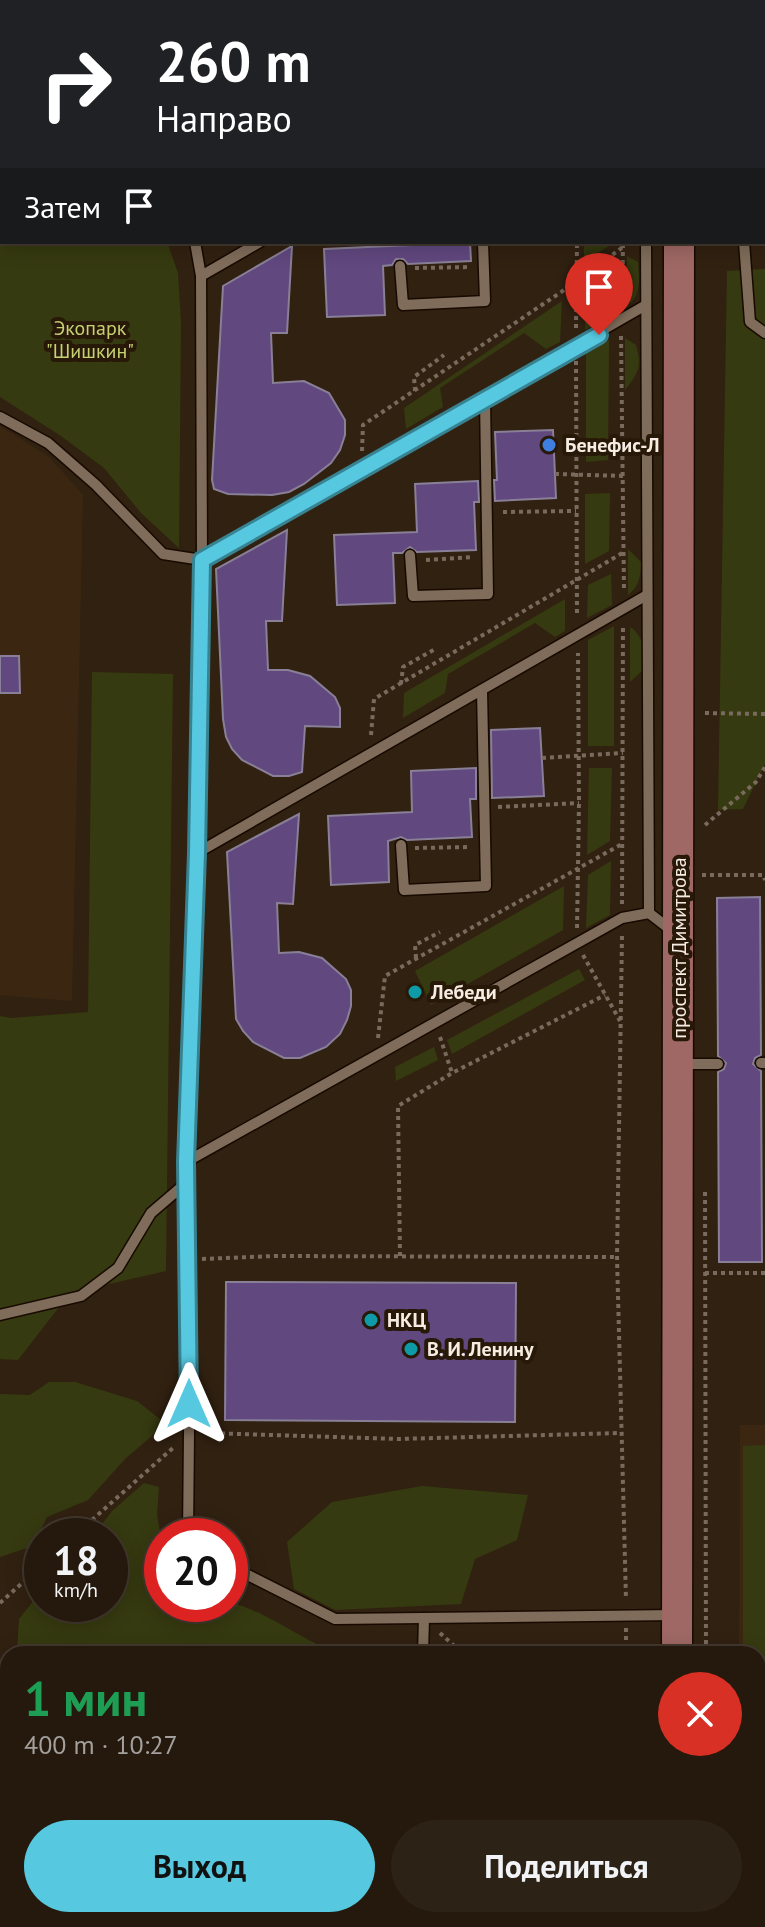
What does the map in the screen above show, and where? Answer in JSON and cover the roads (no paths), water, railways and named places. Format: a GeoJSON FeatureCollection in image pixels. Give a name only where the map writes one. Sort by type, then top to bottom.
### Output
{"type":"FeatureCollection","features":[{"type":"Feature","properties":{"kind":"main road","name":"проспект Димитрова"},"geometry":{"type":"LineString","coordinates":[[677,1646],[679,244]]}},
{"type":"Feature","properties":{"kind":"lane"},"geometry":{"type":"LineString","coordinates":[[188,1518],[186,1162],[197,853],[202,560],[201,276],[195,244]]}},
{"type":"Feature","properties":{"kind":"lane"},"geometry":{"type":"LineString","coordinates":[[201,276],[257,244]]}},
{"type":"Feature","properties":{"kind":"lane"},"geometry":{"type":"LineString","coordinates":[[400,267],[403,305],[485,301],[483,244]]}},
{"type":"Feature","properties":{"kind":"lane"},"geometry":{"type":"LineString","coordinates":[[646,244],[649,913]]}},
{"type":"Feature","properties":{"kind":"lane"},"geometry":{"type":"LineString","coordinates":[[744,244],[750,322],[765,333]]}},
{"type":"Feature","properties":{"kind":"lane"},"geometry":{"type":"LineString","coordinates":[[0,417],[48,443],[96,485],[163,554],[202,560],[646,305]]}},
{"type":"Feature","properties":{"kind":"lane"},"geometry":{"type":"LineString","coordinates":[[410,558],[413,596],[488,594],[485,399]]}},
{"type":"Feature","properties":{"kind":"lane"},"geometry":{"type":"LineString","coordinates":[[197,853],[647,595]]}},
{"type":"Feature","properties":{"kind":"lane"},"geometry":{"type":"LineString","coordinates":[[401,846],[404,890],[486,886],[482,690]]}},
{"type":"Feature","properties":{"kind":"lane"},"geometry":{"type":"LineString","coordinates":[[186,1162],[622,918],[649,913],[679,936]]}},
{"type":"Feature","properties":{"kind":"lane"},"geometry":{"type":"LineString","coordinates":[[679,1064],[718,1064]]}},
{"type":"Feature","properties":{"kind":"lane"},"geometry":{"type":"LineString","coordinates":[[0,1315],[81,1296],[118,1268],[151,1213],[186,1183]]}},
{"type":"Feature","properties":{"kind":"lane"},"geometry":{"type":"LineString","coordinates":[[248,1575],[335,1619],[677,1615]]}},
{"type":"Feature","properties":{"kind":"lane"},"geometry":{"type":"LineString","coordinates":[[423,1646],[424,1618]]}},
{"type":"Feature","properties":{"kind":"place","name":"Бенефис-Л"},"geometry":{"type":"Point","coordinates":[549,445]}},
{"type":"Feature","properties":{"kind":"place","name":"Лебеди"},"geometry":{"type":"Point","coordinates":[415,992]}},
{"type":"Feature","properties":{"kind":"place","name":"НКЦ"},"geometry":{"type":"Point","coordinates":[371,1320]}},
{"type":"Feature","properties":{"kind":"place","name":"В. И. Ленину"},"geometry":{"type":"Point","coordinates":[411,1349]}},
{"type":"Feature","properties":{"kind":"park label","name":"Экопарк \"Шишкин\""},"geometry":{"type":"Point","coordinates":[90,340]}}]}
